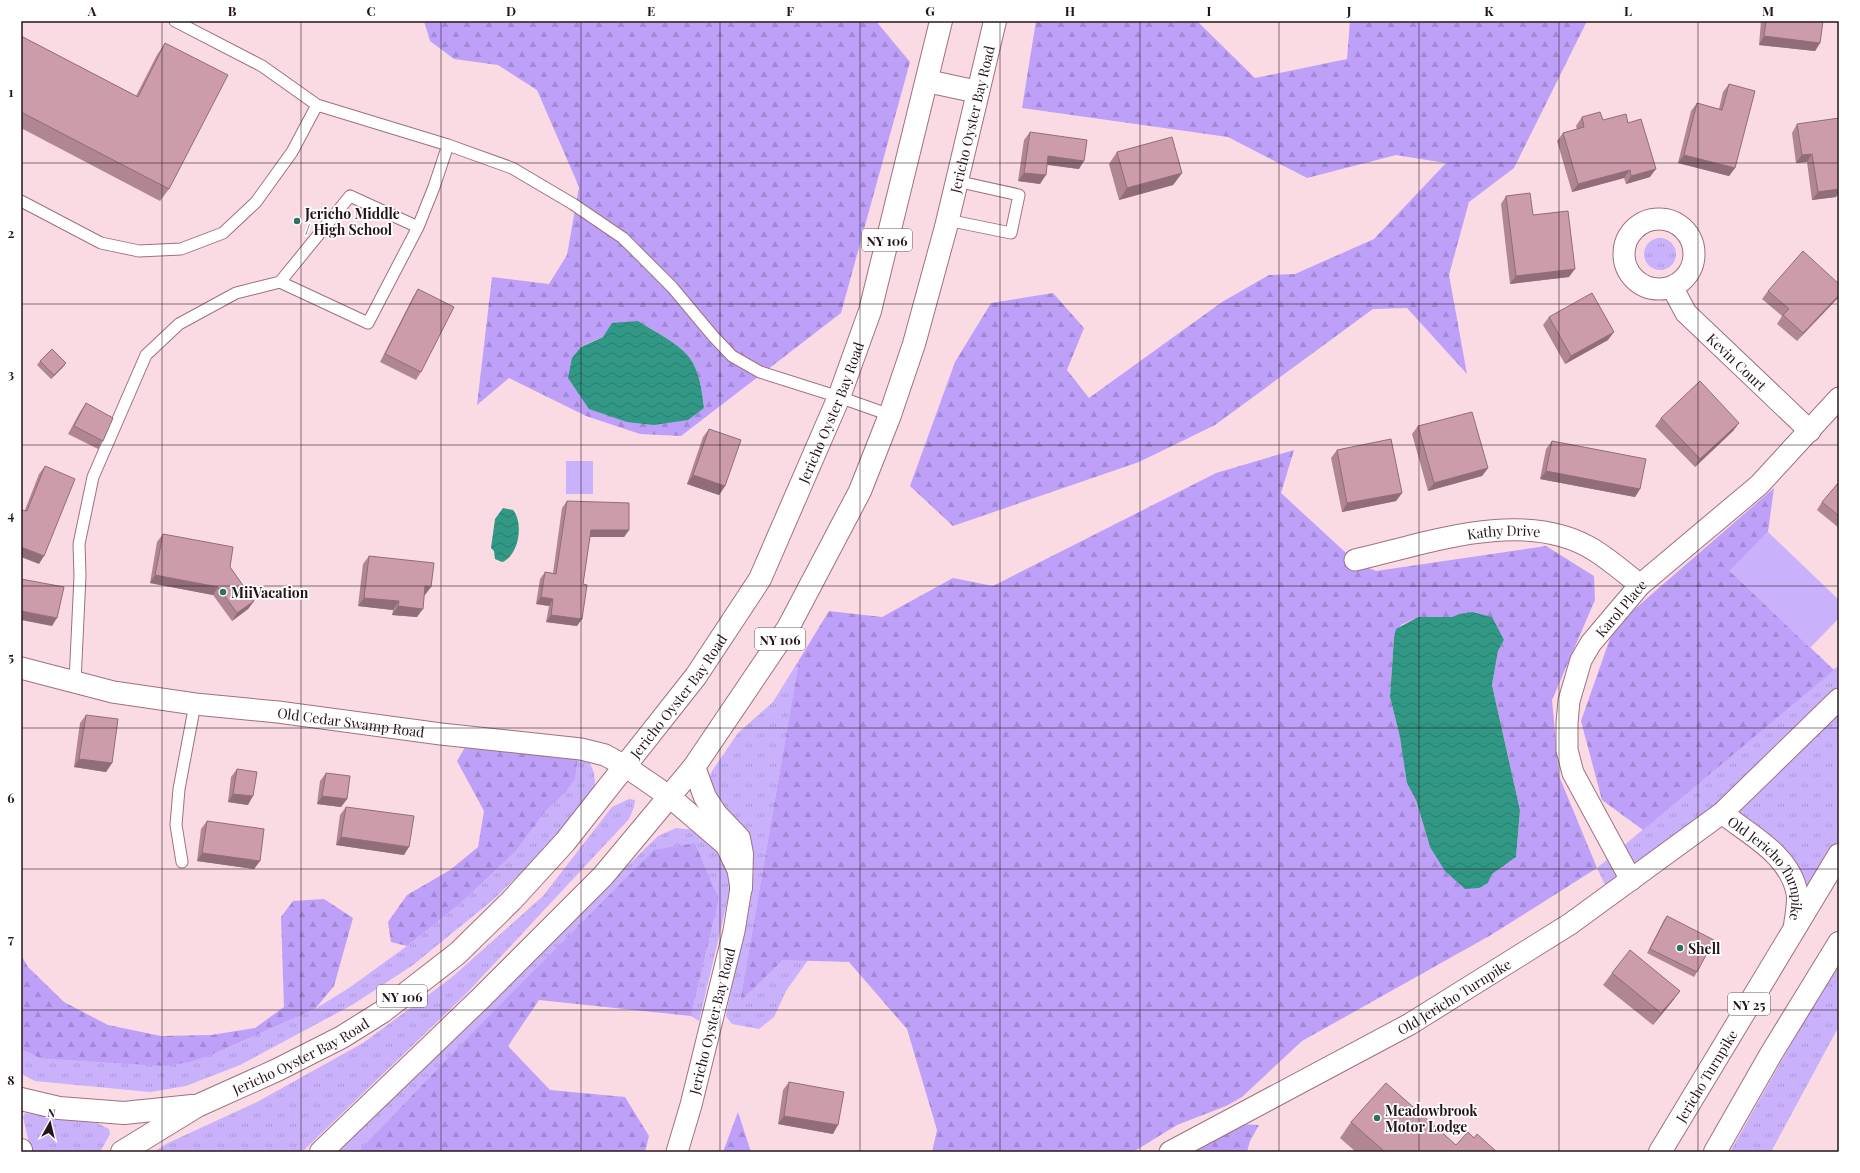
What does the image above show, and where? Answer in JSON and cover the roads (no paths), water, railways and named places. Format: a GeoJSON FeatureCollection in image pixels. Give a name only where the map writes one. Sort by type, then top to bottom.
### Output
{"type":"FeatureCollection","features":[{"type":"Feature","properties":{"kind":"main road","name":"Jericho Oyster Bay Road"},"geometry":{"type":"LineString","coordinates":[[122,1152],[197,1106],[277,1070],[342,1037],[382,1012],[458,952],[512,900],[565,842],[696,676],[760,579],[839,397],[870,311],[941,21]]}},
{"type":"Feature","properties":{"kind":"main road","name":"Jericho Oyster Bay Road"},"geometry":{"type":"LineString","coordinates":[[321,1152],[482,997],[603,876],[694,767],[788,628],[860,491],[890,415],[914,344],[947,220],[995,21]]}},
{"type":"Feature","properties":{"kind":"main road"},"geometry":{"type":"LineString","coordinates":[[927,81],[978,92]]}},
{"type":"Feature","properties":{"kind":"main road"},"geometry":{"type":"LineString","coordinates":[[694,767],[705,797],[712,808],[739,838],[742,854],[741,888]]}},
{"type":"Feature","properties":{"kind":"main road","name":"Jericho Turnpike"},"geometry":{"type":"LineString","coordinates":[[1660,1152],[1839,855]]}},
{"type":"Feature","properties":{"kind":"main road"},"geometry":{"type":"LineString","coordinates":[[1715,1152],[1771,1054],[1839,944]]}},
{"type":"Feature","properties":{"kind":"main road"},"geometry":{"type":"LineString","coordinates":[[21,1099],[59,1108],[124,1114],[197,1106]]}},
{"type":"Feature","properties":{"kind":"street","name":"Kevin Court"},"geometry":{"type":"LineString","coordinates":[[1672,287],[1686,313],[1810,432]]}},
{"type":"Feature","properties":{"kind":"street","name":"Karol Place"},"geometry":{"type":"LineString","coordinates":[[1631,880],[1573,773],[1567,750],[1569,701],[1581,660],[1591,643],[1640,584],[1759,485],[1810,432],[1839,398]]}},
{"type":"Feature","properties":{"kind":"street","name":"Kathy Drive"},"geometry":{"type":"LineString","coordinates":[[1355,560],[1464,535],[1503,529],[1528,529],[1549,532],[1593,550],[1640,584]]}},
{"type":"Feature","properties":{"kind":"street","name":"Old Cedar Swamp Road"},"geometry":{"type":"LineString","coordinates":[[21,668],[114,692],[195,704],[278,712],[441,734],[581,748],[605,755],[626,766],[670,797]]}},
{"type":"Feature","properties":{"kind":"street","name":"Old Jericho Turnpike"},"geometry":{"type":"LineString","coordinates":[[1170,1152],[1410,1024],[1570,924],[1722,814],[1839,700]]}},
{"type":"Feature","properties":{"kind":"street","name":"Jericho Oyster Bay Road"},"geometry":{"type":"LineString","coordinates":[[670,797],[726,845],[738,870],[741,888],[734,931],[691,1104],[677,1152]]}},
{"type":"Feature","properties":{"kind":"street","name":"Old Jericho Turnpike"},"geometry":{"type":"LineString","coordinates":[[1722,814],[1774,853],[1787,866],[1793,879],[1797,894],[1794,930]]}},
{"type":"Feature","properties":{"kind":"lane"},"geometry":{"type":"LineString","coordinates":[[174,21],[262,66],[317,105],[448,145],[512,168],[573,204],[623,238],[672,287],[713,336],[732,356],[760,372],[890,415]]}},
{"type":"Feature","properties":{"kind":"lane"},"geometry":{"type":"LineString","coordinates":[[21,201],[101,243],[139,252],[181,249],[223,233],[256,202],[292,152],[317,105]]}},
{"type":"Feature","properties":{"kind":"lane"},"geometry":{"type":"LineString","coordinates":[[280,282],[368,323],[418,227],[434,187],[448,145]]}},
{"type":"Feature","properties":{"kind":"lane"},"geometry":{"type":"LineString","coordinates":[[947,220],[1011,233],[1019,195],[956,181]]}},
{"type":"Feature","properties":{"kind":"lane"},"geometry":{"type":"LineString","coordinates":[[75,682],[80,576],[79,544],[93,478],[146,355],[179,324],[236,293],[280,282],[350,196],[418,227]]}},
{"type":"Feature","properties":{"kind":"lane"},"geometry":{"type":"LineString","coordinates":[[182,862],[176,825],[179,788],[195,704]]}},
{"type":"Feature","properties":{"kind":"water"},"geometry":{"type":"Polygon","coordinates":[[[638,321],[678,347],[693,363],[700,382],[704,408],[688,420],[654,425],[627,422],[589,409],[568,378],[572,358],[581,347],[603,337],[612,323],[638,321]]]}},
{"type":"Feature","properties":{"kind":"water"},"geometry":{"type":"Polygon","coordinates":[[[503,508],[513,510],[518,523],[519,531],[516,546],[508,559],[502,562],[495,559],[494,551],[491,548],[495,519],[503,508]]]}},
{"type":"Feature","properties":{"kind":"water"},"geometry":{"type":"Polygon","coordinates":[[[1472,612],[1492,617],[1504,640],[1498,651],[1492,685],[1520,810],[1516,857],[1492,874],[1488,883],[1479,888],[1465,889],[1445,871],[1430,847],[1416,800],[1407,783],[1400,737],[1390,697],[1394,637],[1396,629],[1418,617],[1452,617],[1459,614],[1472,612]]]}},
{"type":"Feature","properties":{"kind":"place","name":"Jericho Middle / High School"},"geometry":{"type":"Point","coordinates":[297,221]}},
{"type":"Feature","properties":{"kind":"place","name":"MiiVacation"},"geometry":{"type":"Point","coordinates":[223,592]}},
{"type":"Feature","properties":{"kind":"place","name":"Shell"},"geometry":{"type":"Point","coordinates":[1680,948]}},
{"type":"Feature","properties":{"kind":"place","name":"Meadowbrook Motor Lodge"},"geometry":{"type":"Point","coordinates":[1377,1118]}}]}
